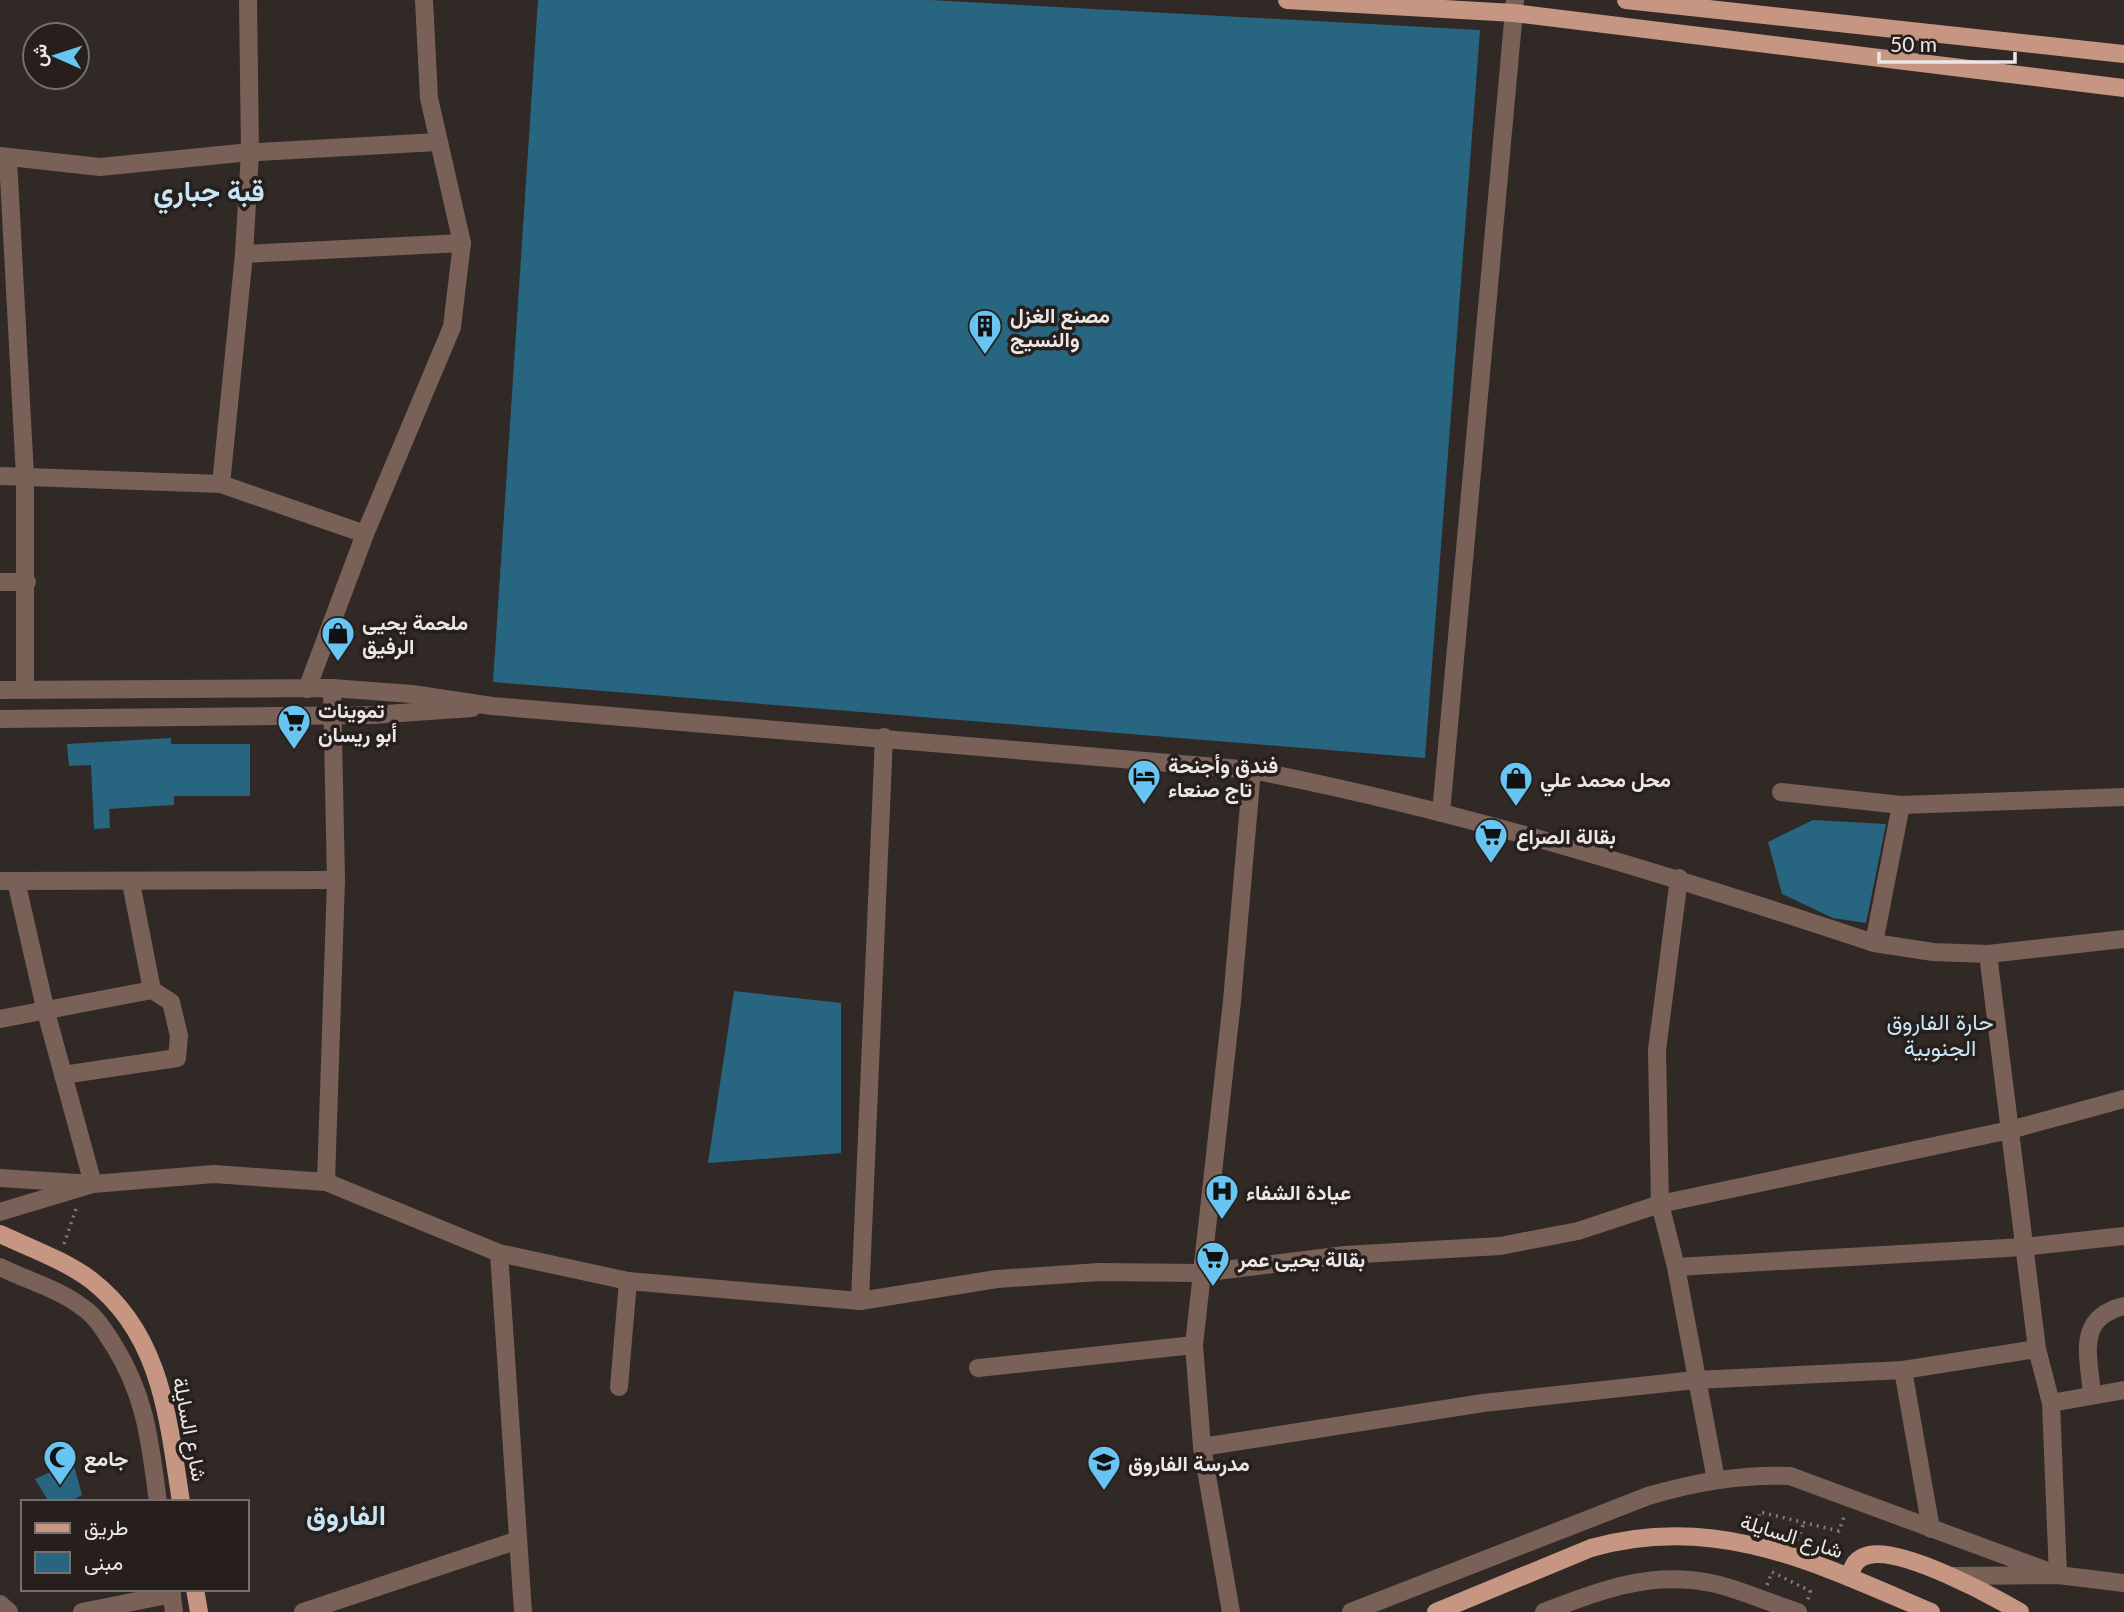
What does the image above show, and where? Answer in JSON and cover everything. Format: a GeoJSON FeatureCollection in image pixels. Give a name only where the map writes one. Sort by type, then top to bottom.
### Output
{"type":"FeatureCollection","features":[{"type":"Feature","properties":{"kind":"main road"},"geometry":{"type":"LineString","coordinates":[[1287,0],[1515,7],[2124,88]]}},
{"type":"Feature","properties":{"kind":"main road"},"geometry":{"type":"LineString","coordinates":[[1626,0],[2124,54]]}},
{"type":"Feature","properties":{"kind":"main road","name":"شارع السايلة"},"geometry":{"type":"LineString","coordinates":[[0,1234],[68,1265],[90,1280],[128,1317],[143,1340],[163,1390],[181,1500]]}},
{"type":"Feature","properties":{"kind":"main road","name":"شارع السايلة"},"geometry":{"type":"LineString","coordinates":[[1436,1612],[1591,1548],[1642,1536],[1694,1534],[1751,1542],[1849,1577],[1931,1612]]}},
{"type":"Feature","properties":{"kind":"main road"},"geometry":{"type":"LineString","coordinates":[[1849,1577],[1853,1564],[1877,1554],[1953,1576],[2020,1612]]}},
{"type":"Feature","properties":{"kind":"main road"},"geometry":{"type":"LineString","coordinates":[[195,1591],[199,1612]]}},
{"type":"Feature","properties":{"kind":"street"},"geometry":{"type":"LineString","coordinates":[[221,484],[244,254],[250,152],[248,0]]}},
{"type":"Feature","properties":{"kind":"street"},"geometry":{"type":"LineString","coordinates":[[307,689],[365,534],[452,327],[462,243],[429,97],[424,0]]}},
{"type":"Feature","properties":{"kind":"street"},"geometry":{"type":"LineString","coordinates":[[1441,813],[1515,7]]}},
{"type":"Feature","properties":{"kind":"street"},"geometry":{"type":"LineString","coordinates":[[25,690],[25,476],[4,157],[100,167],[250,152],[438,142]]}},
{"type":"Feature","properties":{"kind":"street"},"geometry":{"type":"LineString","coordinates":[[244,254],[462,243]]}},
{"type":"Feature","properties":{"kind":"street"},"geometry":{"type":"LineString","coordinates":[[0,476],[221,484],[365,534]]}},
{"type":"Feature","properties":{"kind":"street"},"geometry":{"type":"LineString","coordinates":[[0,582],[27,582]]}},
{"type":"Feature","properties":{"kind":"street"},"geometry":{"type":"LineString","coordinates":[[326,1182],[336,880],[332,688]]}},
{"type":"Feature","properties":{"kind":"street"},"geometry":{"type":"LineString","coordinates":[[0,690],[332,688],[412,694],[492,706],[1252,770],[1345,788],[1679,878],[1874,943],[1933,952],[1989,954],[2122,941]]}},
{"type":"Feature","properties":{"kind":"street"},"geometry":{"type":"LineString","coordinates":[[0,719],[412,714],[492,706]]}},
{"type":"Feature","properties":{"kind":"street"},"geometry":{"type":"LineString","coordinates":[[860,1301],[884,737]]}},
{"type":"Feature","properties":{"kind":"street"},"geometry":{"type":"LineString","coordinates":[[1231,1612],[1202,1447],[1194,1345],[1232,1001],[1252,770]]}},
{"type":"Feature","properties":{"kind":"street"},"geometry":{"type":"LineString","coordinates":[[1781,792],[1901,805],[2124,797]]}},
{"type":"Feature","properties":{"kind":"street"},"geometry":{"type":"LineString","coordinates":[[1874,943],[1901,805]]}},
{"type":"Feature","properties":{"kind":"street"},"geometry":{"type":"LineString","coordinates":[[1679,878],[1657,1050],[1660,1204],[1676,1267],[1695,1380],[1716,1480]]}},
{"type":"Feature","properties":{"kind":"street"},"geometry":{"type":"LineString","coordinates":[[93,1184],[8,881],[131,883],[336,880]]}},
{"type":"Feature","properties":{"kind":"street"},"geometry":{"type":"LineString","coordinates":[[131,883],[152,990]]}},
{"type":"Feature","properties":{"kind":"street"},"geometry":{"type":"LineString","coordinates":[[1989,954],[2037,1349],[2051,1403],[2058,1575]]}},
{"type":"Feature","properties":{"kind":"street"},"geometry":{"type":"LineString","coordinates":[[0,1019],[152,990],[171,1002],[179,1035],[177,1058],[63,1075]]}},
{"type":"Feature","properties":{"kind":"street"},"geometry":{"type":"LineString","coordinates":[[0,1178],[93,1184],[214,1174],[326,1182],[499,1253],[628,1281],[860,1301],[997,1279],[1099,1272],[1200,1273],[1345,1255],[1500,1246],[1578,1231],[1660,1204],[2011,1130],[2124,1099]]}},
{"type":"Feature","properties":{"kind":"street"},"geometry":{"type":"LineString","coordinates":[[0,1212],[93,1184]]}},
{"type":"Feature","properties":{"kind":"street"},"geometry":{"type":"LineString","coordinates":[[1676,1267],[2023,1247],[2124,1236]]}},
{"type":"Feature","properties":{"kind":"street"},"geometry":{"type":"LineString","coordinates":[[499,1253],[523,1612]]}},
{"type":"Feature","properties":{"kind":"street"},"geometry":{"type":"LineString","coordinates":[[0,1267],[71,1299],[89,1312],[103,1328],[130,1370],[142,1401],[158,1500]]}},
{"type":"Feature","properties":{"kind":"street"},"geometry":{"type":"LineString","coordinates":[[620,1387],[628,1281]]}},
{"type":"Feature","properties":{"kind":"street"},"geometry":{"type":"LineString","coordinates":[[2092,1395],[2088,1338],[2093,1322],[2111,1309],[2124,1306]]}},
{"type":"Feature","properties":{"kind":"street"},"geometry":{"type":"LineString","coordinates":[[978,1368],[1194,1345]]}},
{"type":"Feature","properties":{"kind":"street"},"geometry":{"type":"LineString","coordinates":[[1202,1447],[1483,1404],[1695,1380],[1903,1370],[2037,1349]]}},
{"type":"Feature","properties":{"kind":"street"},"geometry":{"type":"LineString","coordinates":[[1903,1370],[1931,1529]]}},
{"type":"Feature","properties":{"kind":"street"},"geometry":{"type":"LineString","coordinates":[[2051,1403],[2124,1390]]}},
{"type":"Feature","properties":{"kind":"street"},"geometry":{"type":"LineString","coordinates":[[1351,1612],[1648,1496],[1689,1483],[1760,1475],[1790,1476],[2058,1575]]}},
{"type":"Feature","properties":{"kind":"street"},"geometry":{"type":"LineString","coordinates":[[303,1612],[518,1540]]}},
{"type":"Feature","properties":{"kind":"street"},"geometry":{"type":"LineString","coordinates":[[1953,1576],[2058,1575],[2124,1583]]}},
{"type":"Feature","properties":{"kind":"street"},"geometry":{"type":"LineString","coordinates":[[1544,1612],[1611,1586],[1648,1579],[1713,1583],[1761,1606],[1798,1612]]}},
{"type":"Feature","properties":{"kind":"street"},"geometry":{"type":"LineString","coordinates":[[82,1612],[134,1595],[171,1591],[174,1612]]}},
{"type":"Feature","properties":{"kind":"street"},"geometry":{"type":"LineString","coordinates":[[0,1604],[9,1612]]}},
{"type":"Feature","properties":{"kind":"path"},"geometry":{"type":"LineString","coordinates":[[70,1233],[77,1210]]}},
{"type":"Feature","properties":{"kind":"path"},"geometry":{"type":"LineString","coordinates":[[1760,1512],[1839,1531]]}},
{"type":"Feature","properties":{"kind":"path"},"geometry":{"type":"LineString","coordinates":[[1772,1572],[1810,1591]]}},
{"type":"Feature","properties":{"kind":"building","name":"مصنع الغزل والنسيج"},"geometry":{"type":"Polygon","coordinates":[[[538,0],[930,0],[1480,30],[1425,758],[493,682],[538,0]]]}},
{"type":"Feature","properties":{"kind":"building"},"geometry":{"type":"Polygon","coordinates":[[[171,738],[171,744],[250,744],[250,796],[174,796],[174,805],[109,809],[110,828],[94,829],[91,765],[69,766],[67,744],[171,738]]]}},
{"type":"Feature","properties":{"kind":"building"},"geometry":{"type":"Polygon","coordinates":[[[1813,820],[1886,824],[1866,923],[1833,918],[1782,894],[1768,842],[1813,820]]]}},
{"type":"Feature","properties":{"kind":"building"},"geometry":{"type":"Polygon","coordinates":[[[734,991],[841,1003],[841,1153],[708,1163],[734,991]]]}},
{"type":"Feature","properties":{"kind":"building","name":"جامع"},"geometry":{"type":"Polygon","coordinates":[[[73,1462],[82,1495],[73,1500],[48,1500],[35,1479],[73,1462]]]}},
{"type":"Feature","properties":{"kind":"place","name":"مصنع الغزل والنسيج"},"geometry":{"type":"Point","coordinates":[985,356]}},
{"type":"Feature","properties":{"kind":"place","name":"ملحمة يحيى الرفيق"},"geometry":{"type":"Point","coordinates":[338,663]}},
{"type":"Feature","properties":{"kind":"place","name":"تموينات أبو ريسان"},"geometry":{"type":"Point","coordinates":[294,751]}},
{"type":"Feature","properties":{"kind":"place","name":"فندق وأجنحة تاج صنعاء"},"geometry":{"type":"Point","coordinates":[1144,806]}},
{"type":"Feature","properties":{"kind":"place","name":"محل محمد علي"},"geometry":{"type":"Point","coordinates":[1516,808]}},
{"type":"Feature","properties":{"kind":"place","name":"بقالة الصراع"},"geometry":{"type":"Point","coordinates":[1491,865]}},
{"type":"Feature","properties":{"kind":"place","name":"عيادة الشفاء"},"geometry":{"type":"Point","coordinates":[1222,1221]}},
{"type":"Feature","properties":{"kind":"place","name":"بقالة يحيى عمر"},"geometry":{"type":"Point","coordinates":[1213,1288]}},
{"type":"Feature","properties":{"kind":"place","name":"جامع"},"geometry":{"type":"Point","coordinates":[60,1487]}},
{"type":"Feature","properties":{"kind":"place","name":"مدرسة الفاروق"},"geometry":{"type":"Point","coordinates":[1104,1492]}},
{"type":"Feature","properties":{"kind":"district","name":"قبة جباري"},"geometry":{"type":"Point","coordinates":[209,190]}},
{"type":"Feature","properties":{"kind":"district","name":"حارة الفاروق الجنوبية"},"geometry":{"type":"Point","coordinates":[1940,1034]}},
{"type":"Feature","properties":{"kind":"district","name":"الفاروق"},"geometry":{"type":"Point","coordinates":[346,1514]}}]}
